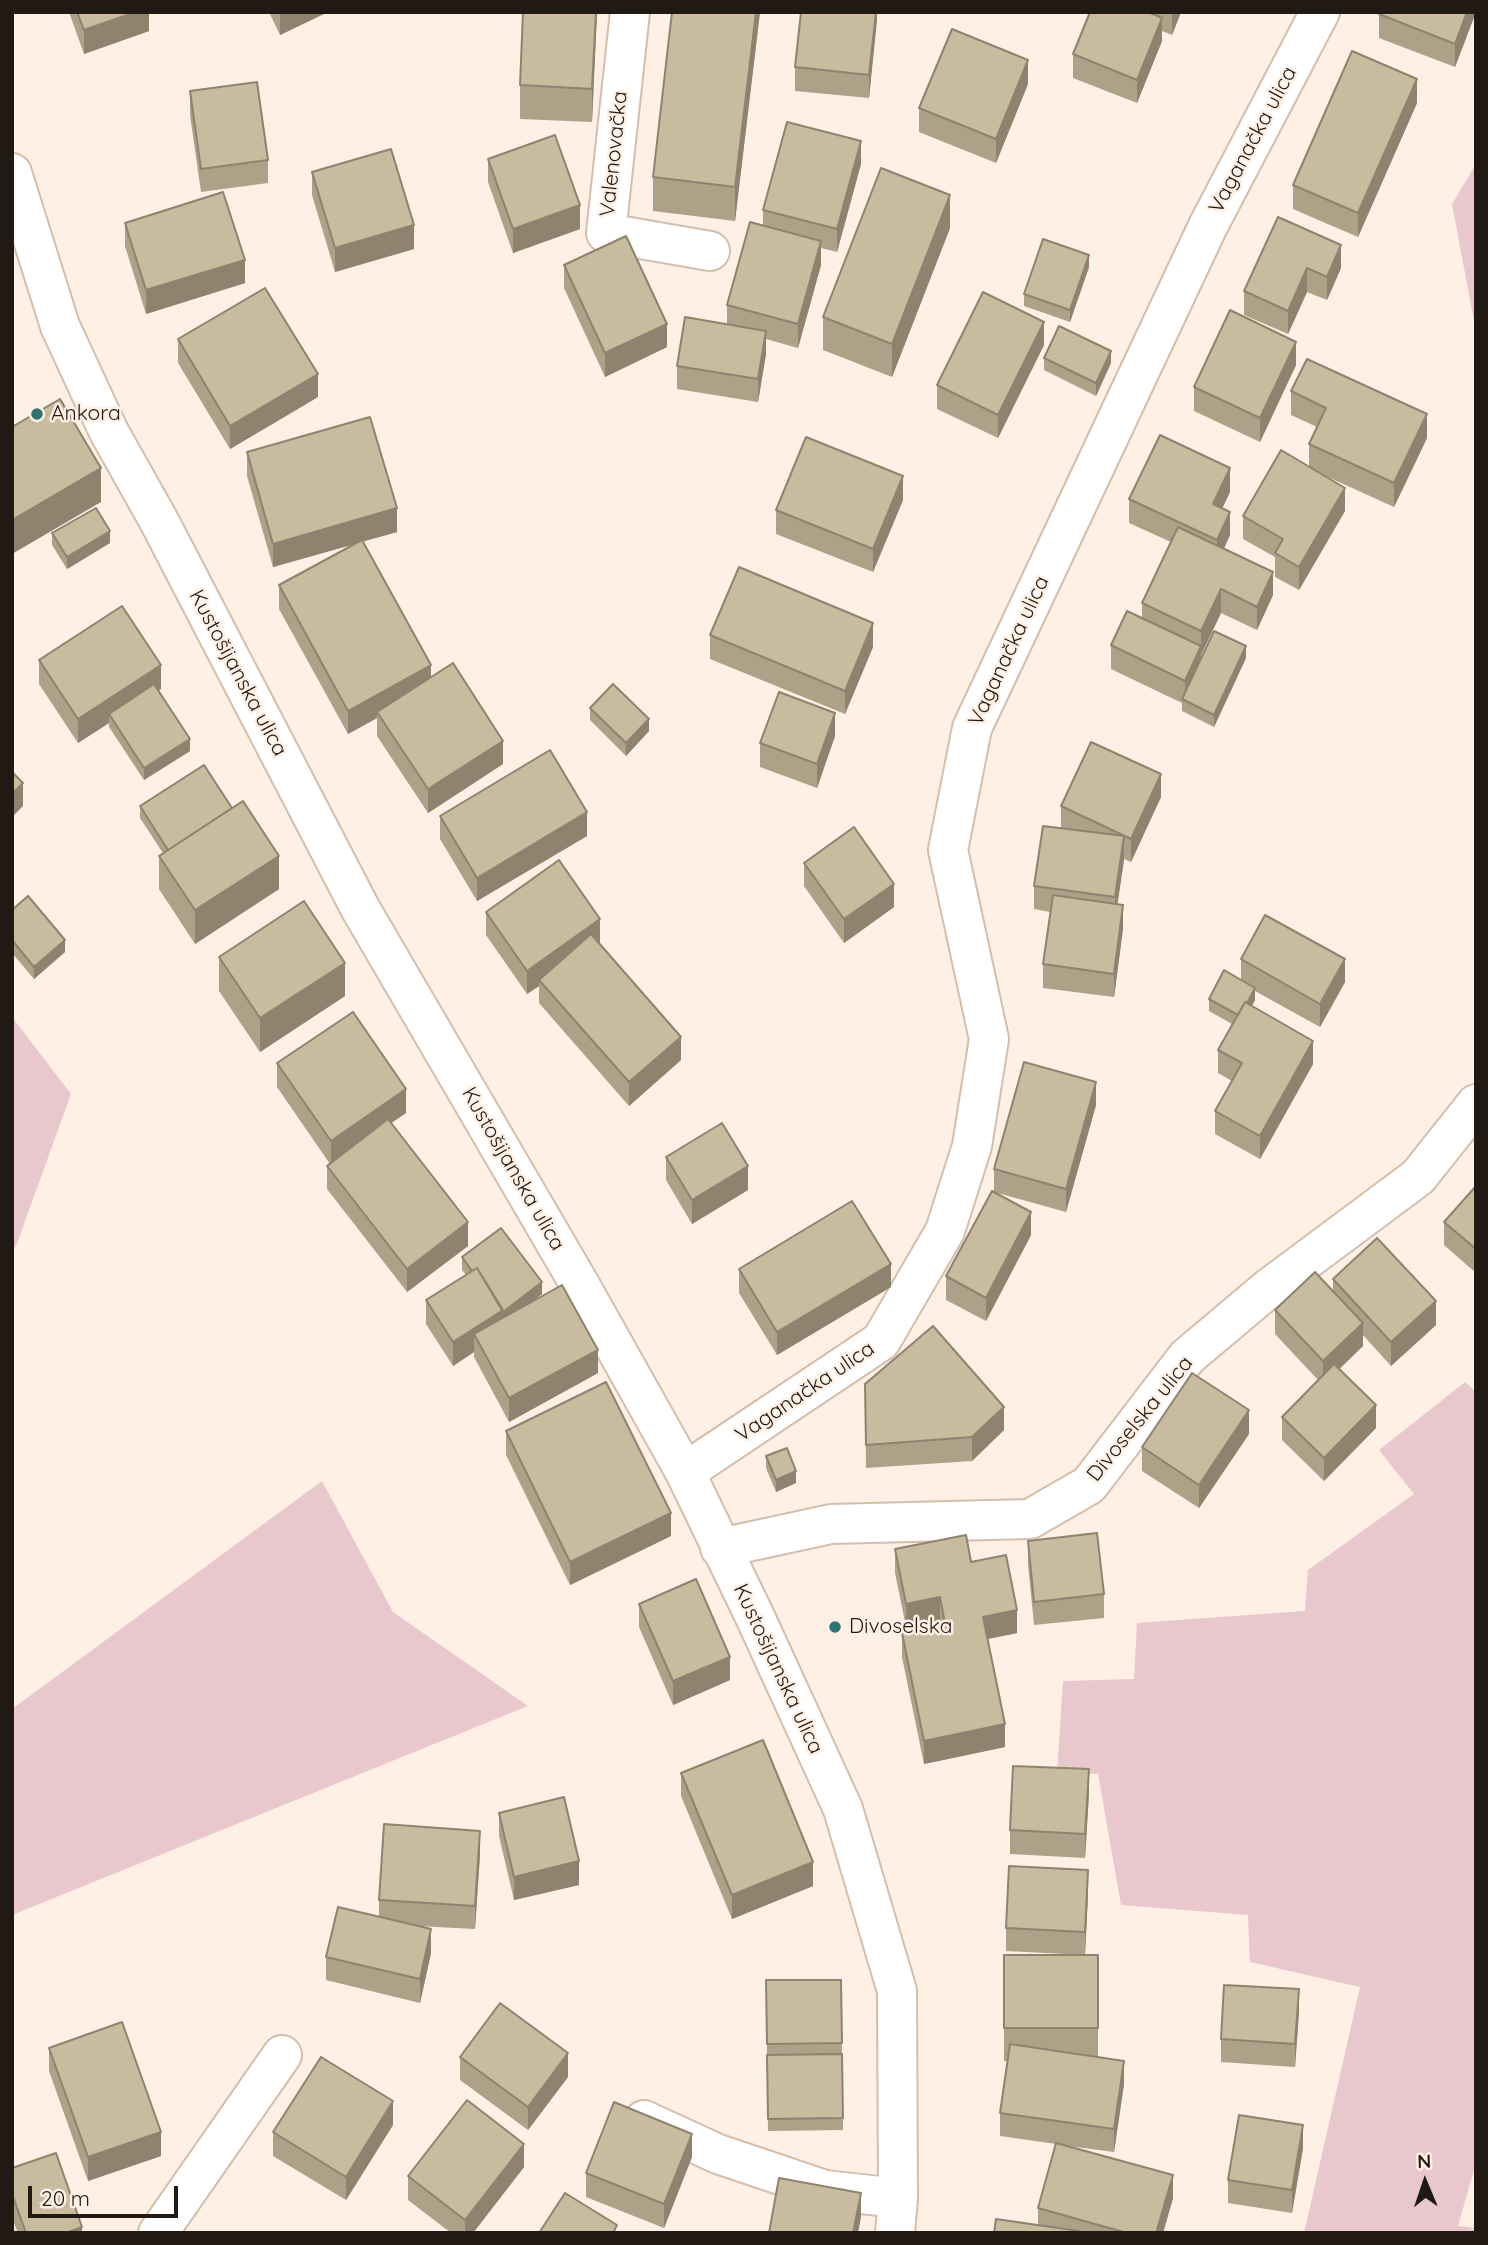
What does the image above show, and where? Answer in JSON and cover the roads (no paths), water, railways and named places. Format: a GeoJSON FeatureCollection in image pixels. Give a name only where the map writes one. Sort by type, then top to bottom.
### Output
{"type":"FeatureCollection","features":[{"type":"Feature","properties":{"kind":"street","name":"Valenovačka"},"geometry":{"type":"LineString","coordinates":[[630,12],[606,233],[710,251]]}},
{"type":"Feature","properties":{"kind":"street","name":"Vaganačka ulica"},"geometry":{"type":"LineString","coordinates":[[685,1472],[881,1341],[945,1231],[972,1146],[989,1040],[948,850],[972,728],[1208,226],[1320,12]]}},
{"type":"Feature","properties":{"kind":"street","name":"Kustošijanska ulica"},"geometry":{"type":"LineString","coordinates":[[12,173],[60,326],[109,432],[159,522],[360,908],[580,1285],[685,1472],[843,1809],[897,1991],[896,2215],[718,2154],[630,2113]]}},
{"type":"Feature","properties":{"kind":"street","name":"Divoselska ulica"},"geometry":{"type":"LineString","coordinates":[[720,1548],[831,1524],[1030,1519],[1090,1485],[1187,1357],[1269,1288],[1418,1177],[1476,1104]]}},
{"type":"Feature","properties":{"kind":"street"},"geometry":{"type":"LineString","coordinates":[[158,2233],[282,2055]]}},
{"type":"Feature","properties":{"kind":"place","name":"Ankora"},"geometry":{"type":"Point","coordinates":[37,414]}},
{"type":"Feature","properties":{"kind":"place","name":"Divoselska"},"geometry":{"type":"Point","coordinates":[835,1627]}}]}
